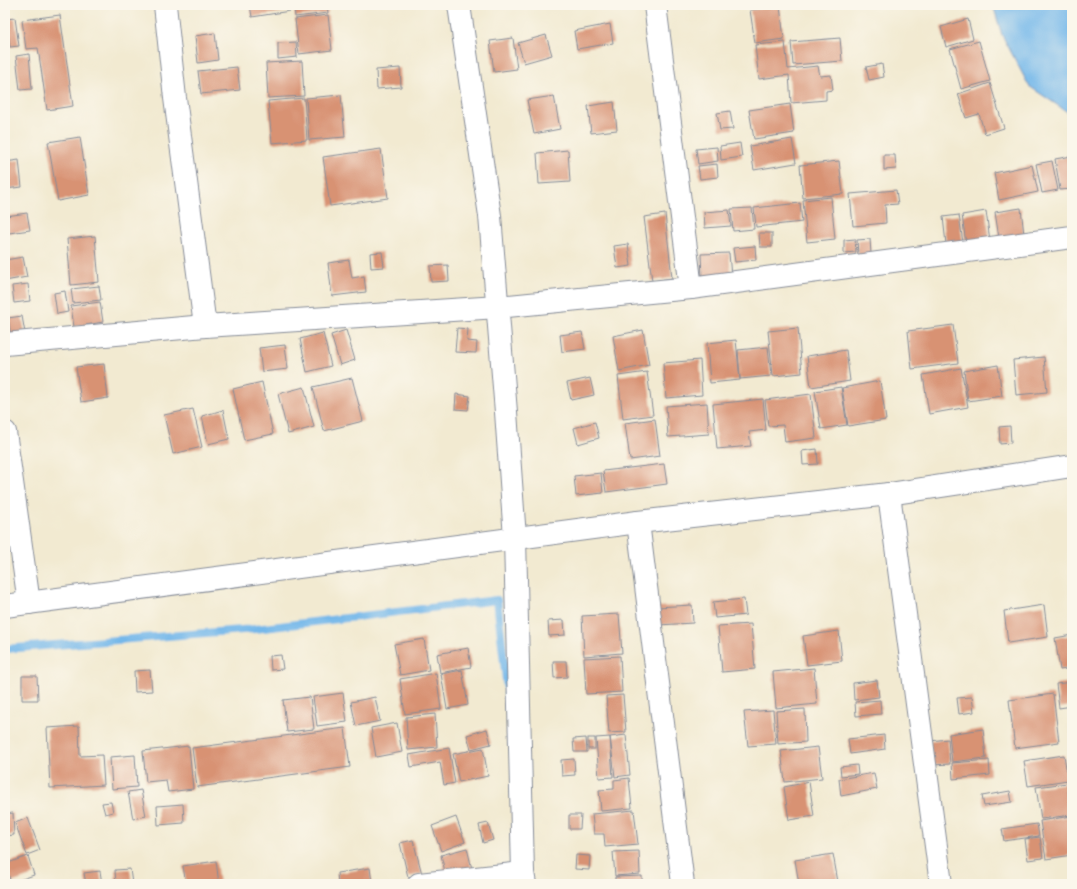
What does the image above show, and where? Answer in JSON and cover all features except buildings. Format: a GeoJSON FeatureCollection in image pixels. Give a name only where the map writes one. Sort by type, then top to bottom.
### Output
{"type":"FeatureCollection","features":[{"type":"Feature","properties":{"kind":"street"},"geometry":{"type":"LineString","coordinates":[[165,5],[175,98],[205,326]]}},
{"type":"Feature","properties":{"kind":"street"},"geometry":{"type":"LineString","coordinates":[[419,884],[524,879],[515,538],[498,307],[490,216],[459,5]]}},
{"type":"Feature","properties":{"kind":"street"},"geometry":{"type":"LineString","coordinates":[[655,5],[691,288]]}},
{"type":"Feature","properties":{"kind":"street"},"geometry":{"type":"LineString","coordinates":[[5,344],[205,326],[498,307],[691,288],[1072,237]]}},
{"type":"Feature","properties":{"kind":"street"},"geometry":{"type":"LineString","coordinates":[[5,432],[29,603]]}},
{"type":"Feature","properties":{"kind":"street"},"geometry":{"type":"LineString","coordinates":[[5,606],[638,522],[889,494],[1072,466]]}},
{"type":"Feature","properties":{"kind":"street"},"geometry":{"type":"LineString","coordinates":[[889,494],[941,884]]}},
{"type":"Feature","properties":{"kind":"street"},"geometry":{"type":"LineString","coordinates":[[638,522],[683,884]]}},
{"type":"Feature","properties":{"kind":"water"},"geometry":{"type":"Polygon","coordinates":[[[993,5],[1072,5],[1072,115],[1029,86],[1002,35],[993,5]]]}},
{"type":"Feature","properties":{"kind":"waterway"},"geometry":{"type":"LineString","coordinates":[[5,649],[255,629],[497,600],[509,706]]}}]}
